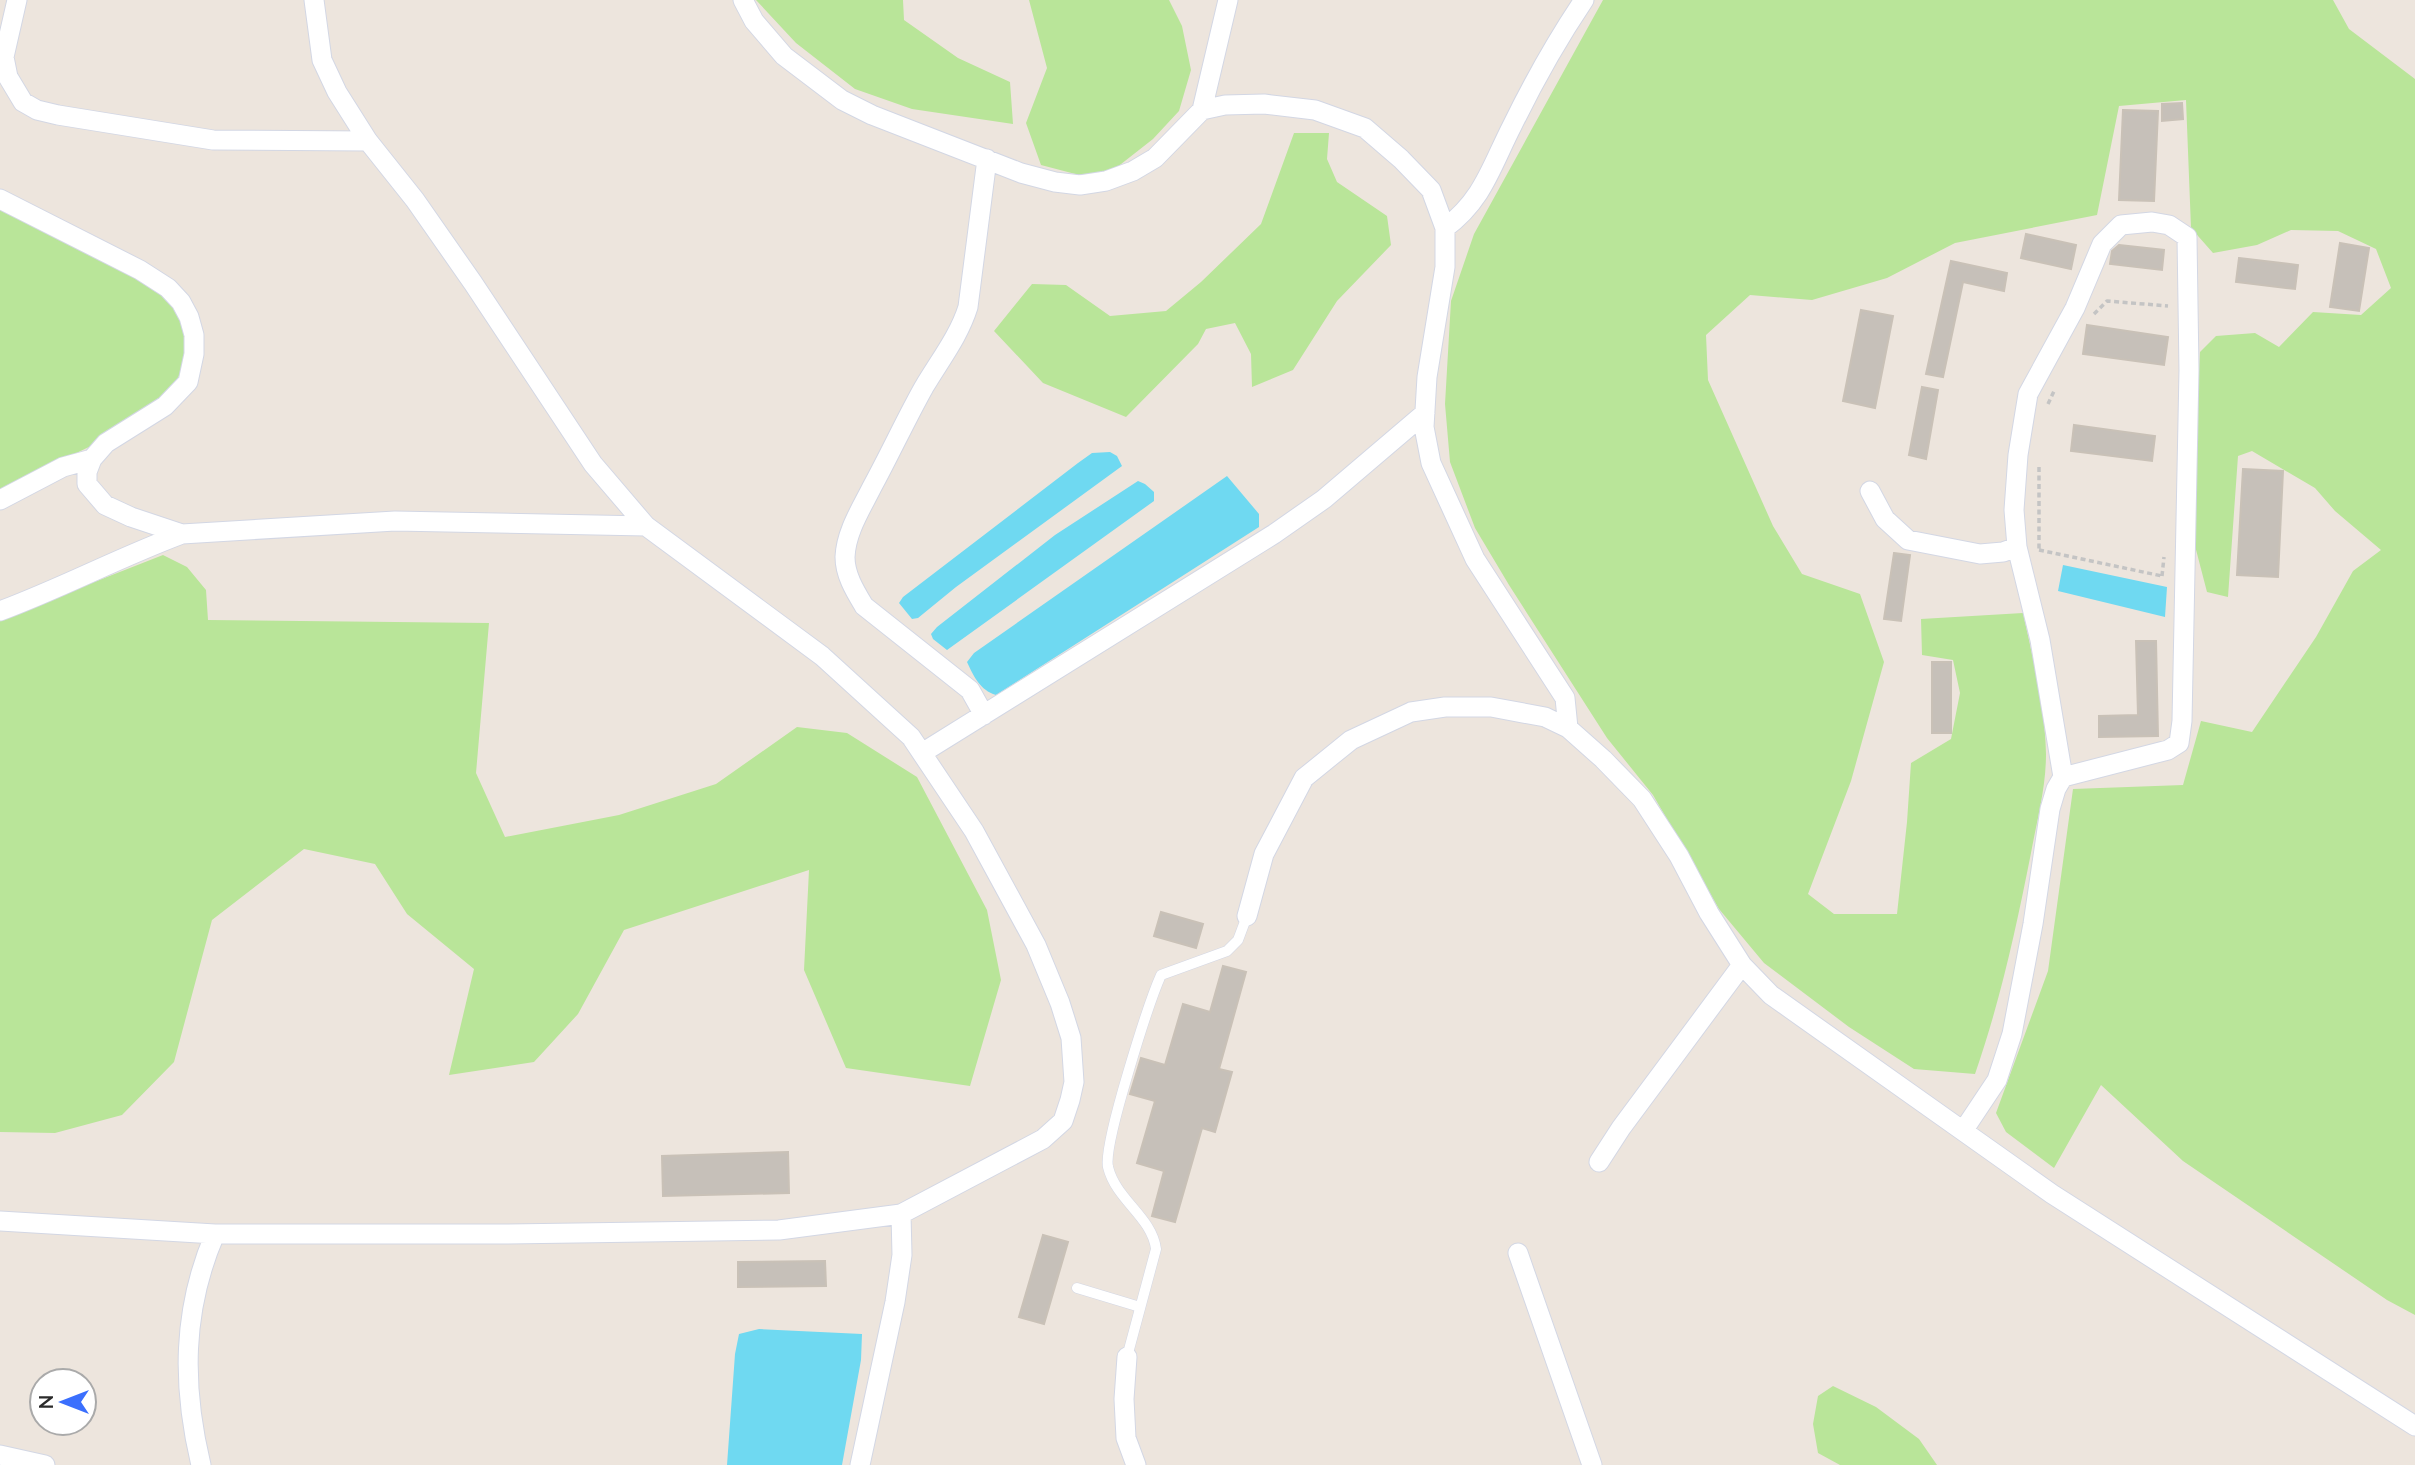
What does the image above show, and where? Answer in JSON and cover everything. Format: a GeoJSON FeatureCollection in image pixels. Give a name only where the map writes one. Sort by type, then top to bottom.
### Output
{"type":"FeatureCollection","features":[{"type":"Feature","properties":{"kind":"street"},"geometry":{"type":"LineString","coordinates":[[17,0],[8,37],[6,67],[8,77],[23,102],[37,110],[214,140],[368,141]]}},
{"type":"Feature","properties":{"kind":"street"},"geometry":{"type":"LineString","coordinates":[[743,0],[754,21],[784,56],[842,100],[872,115],[1021,173],[1080,185],[1106,181],[1133,171],[1155,158],[1202,110],[1228,0]]}},
{"type":"Feature","properties":{"kind":"street"},"geometry":{"type":"LineString","coordinates":[[1445,228],[1461,216],[1477,198],[1513,124],[1570,20],[1584,0]]}},
{"type":"Feature","properties":{"kind":"street"},"geometry":{"type":"LineString","coordinates":[[0,1221],[215,1234],[779,1230],[901,1214],[1043,1139],[1063,1121],[1074,1082],[1071,1038],[1036,945],[974,831],[911,737],[822,656],[646,526],[593,464],[415,200],[368,141],[337,92],[322,60],[315,2]]}},
{"type":"Feature","properties":{"kind":"street"},"geometry":{"type":"LineString","coordinates":[[1202,110],[1225,105],[1264,104],[1315,110],[1365,128],[1431,190],[1445,228],[1445,267],[1426,377],[1424,428],[1431,463],[1475,559],[1565,698],[1568,728]]}},
{"type":"Feature","properties":{"kind":"street"},"geometry":{"type":"LineString","coordinates":[[984,715],[970,690],[950,672],[882,623],[864,606],[853,589],[845,557],[847,540],[857,517],[925,387],[961,327],[968,307],[987,159]]}},
{"type":"Feature","properties":{"kind":"street"},"geometry":{"type":"LineString","coordinates":[[0,199],[140,270],[168,288],[181,302],[194,335],[194,354],[188,382],[165,406],[106,443],[92,459],[88,484],[105,505],[182,534]]}},
{"type":"Feature","properties":{"kind":"street"},"geometry":{"type":"LineString","coordinates":[[1964,1131],[1997,1080],[2012,1034],[2033,923],[2050,809],[2063,777],[2040,640],[2017,547],[2015,496],[2028,394],[2075,308],[2102,243],[2121,225],[2152,222],[2169,225],[2187,237],[2189,370],[2182,720],[2179,743],[2168,750],[2063,777]]}},
{"type":"Feature","properties":{"kind":"street"},"geometry":{"type":"LineString","coordinates":[[922,753],[1274,534],[1324,499],[1425,412]]}},
{"type":"Feature","properties":{"kind":"street"},"geometry":{"type":"LineString","coordinates":[[0,500],[63,467],[92,459]]}},
{"type":"Feature","properties":{"kind":"street"},"geometry":{"type":"LineString","coordinates":[[1870,491],[1885,519],[1908,540],[1980,554],[2003,552],[2017,547]]}},
{"type":"Feature","properties":{"kind":"street"},"geometry":{"type":"LineString","coordinates":[[0,611],[64,585],[128,554],[182,534],[395,521],[646,526]]}},
{"type":"Feature","properties":{"kind":"street"},"geometry":{"type":"LineString","coordinates":[[1247,916],[1264,854],[1304,778],[1351,740],[1411,712],[1445,707],[1491,707],[1545,717],[1568,728],[1642,799],[1679,856],[1709,913],[1742,965],[1771,995],[2052,1194],[2415,1426]]}},
{"type":"Feature","properties":{"kind":"street"},"geometry":{"type":"LineString","coordinates":[[1599,1162],[1621,1128],[1742,965]]}},
{"type":"Feature","properties":{"kind":"street"},"geometry":{"type":"LineString","coordinates":[[860,1465],[895,1302],[902,1255],[901,1214]]}},
{"type":"Feature","properties":{"kind":"street"},"geometry":{"type":"LineString","coordinates":[[201,1465],[188,1398],[191,1312],[206,1256],[215,1234]]}},
{"type":"Feature","properties":{"kind":"street"},"geometry":{"type":"LineString","coordinates":[[1518,1253],[1592,1465]]}},
{"type":"Feature","properties":{"kind":"street"},"geometry":{"type":"LineString","coordinates":[[1127,1357],[1124,1399],[1126,1438],[1136,1465]]}},
{"type":"Feature","properties":{"kind":"street"},"geometry":{"type":"LineString","coordinates":[[0,1455],[45,1465]]}},
{"type":"Feature","properties":{"kind":"lane"},"geometry":{"type":"LineString","coordinates":[[1127,1357],[1156,1249],[1155,1236],[1123,1198],[1107,1165],[1112,1134],[1150,998],[1161,975],[1227,951],[1238,940],[1247,916]]}},
{"type":"Feature","properties":{"kind":"lane"},"geometry":{"type":"LineString","coordinates":[[1077,1288],[1140,1307]]}},
{"type":"Feature","properties":{"kind":"path"},"geometry":{"type":"LineString","coordinates":[[2087,321],[2107,301],[2167,306],[2171,313]]}},
{"type":"Feature","properties":{"kind":"path"},"geometry":{"type":"LineString","coordinates":[[2047,405],[2059,383]]}},
{"type":"Feature","properties":{"kind":"path"},"geometry":{"type":"LineString","coordinates":[[2039,458],[2039,550]]}},
{"type":"Feature","properties":{"kind":"path"},"geometry":{"type":"LineString","coordinates":[[2017,547],[2185,580]]}},
{"type":"Feature","properties":{"kind":"path"},"geometry":{"type":"LineString","coordinates":[[2162,576],[2164,549]]}},
{"type":"Feature","properties":{"kind":"green space"},"geometry":{"type":"Polygon","coordinates":[[[756,0],[903,0],[904,20],[958,58],[1010,82],[1013,124],[912,109],[855,89],[796,43],[756,0]]]}},
{"type":"Feature","properties":{"kind":"green space"},"geometry":{"type":"Polygon","coordinates":[[[1029,0],[1169,0],[1182,26],[1191,70],[1179,111],[1153,139],[1116,168],[1083,176],[1041,165],[1026,123],[1047,68],[1029,0]]]}},
{"type":"Feature","properties":{"kind":"green space"},"geometry":{"type":"Polygon","coordinates":[[[1603,0],[2333,0],[2349,29],[2415,79],[2415,1315],[2387,1300],[2183,1161],[2101,1085],[2054,1168],[2006,1132],[1996,1113],[2048,971],[2073,789],[2183,785],[2201,721],[2252,732],[2316,637],[2353,571],[2381,550],[2335,511],[2315,488],[2252,451],[2238,456],[2228,597],[2207,592],[2194,542],[2200,352],[2216,336],[2255,333],[2279,347],[2313,312],[2361,315],[2391,288],[2376,249],[2338,231],[2291,230],[2257,245],[2213,253],[2191,228],[2186,100],[2119,106],[2097,215],[1955,243],[1887,278],[1812,300],[1750,295],[1706,335],[1708,380],[1773,526],[1802,574],[1860,594],[1884,662],[1851,781],[1808,894],[1834,914],[1897,914],[1911,763],[1951,739],[1960,693],[1953,660],[1922,655],[1921,619],[2023,613],[2041,700],[2046,767],[2007,965],[1975,1074],[1914,1069],[1849,1027],[1764,963],[1719,909],[1653,795],[1607,738],[1509,585],[1475,528],[1450,462],[1445,404],[1451,301],[1474,234],[1603,0]]]}},
{"type":"Feature","properties":{"kind":"green space"},"geometry":{"type":"Polygon","coordinates":[[[1294,133],[1329,133],[1327,159],[1337,182],[1387,216],[1391,245],[1337,301],[1293,370],[1252,387],[1251,354],[1235,323],[1206,329],[1198,344],[1126,417],[1043,383],[994,331],[1032,284],[1066,285],[1110,316],[1166,311],[1201,282],[1261,224],[1294,133]]]}},
{"type":"Feature","properties":{"kind":"green space"},"geometry":{"type":"Polygon","coordinates":[[[0,210],[140,280],[175,304],[185,326],[188,349],[183,369],[170,391],[95,444],[0,490],[0,210]]]}},
{"type":"Feature","properties":{"kind":"green space"},"geometry":{"type":"Polygon","coordinates":[[[163,555],[187,567],[206,590],[208,620],[489,623],[476,773],[505,837],[619,815],[716,784],[797,727],[847,733],[917,777],[987,910],[1001,980],[970,1086],[846,1068],[804,970],[809,870],[624,930],[578,1014],[534,1062],[449,1075],[474,969],[407,914],[375,864],[304,849],[212,920],[174,1062],[122,1115],[55,1133],[0,1132],[0,619],[163,555]]]}},
{"type":"Feature","properties":{"kind":"green space"},"geometry":{"type":"Polygon","coordinates":[[[1833,1386],[1876,1407],[1919,1439],[1937,1465],[1840,1465],[1818,1453],[1813,1424],[1818,1396],[1833,1386]]]}},
{"type":"Feature","properties":{"kind":"water"},"geometry":{"type":"Polygon","coordinates":[[[1110,452],[1117,456],[1122,466],[956,587],[918,618],[912,619],[899,603],[903,597],[1078,463],[1092,453],[1110,452]]]}},
{"type":"Feature","properties":{"kind":"water"},"geometry":{"type":"Polygon","coordinates":[[[1227,476],[1259,514],[1259,527],[996,695],[978,682],[967,662],[974,653],[1227,476]]]}},
{"type":"Feature","properties":{"kind":"water"},"geometry":{"type":"Polygon","coordinates":[[[1138,481],[1154,492],[1154,501],[947,650],[933,639],[931,634],[937,627],[1055,535],[1138,481]]]}},
{"type":"Feature","properties":{"kind":"water"},"geometry":{"type":"Polygon","coordinates":[[[2063,565],[2167,587],[2165,617],[2058,591],[2063,565]]]}},
{"type":"Feature","properties":{"kind":"water"},"geometry":{"type":"Polygon","coordinates":[[[759,1329],[862,1334],[861,1360],[842,1465],[727,1465],[735,1354],[739,1334],[759,1329]]]}},
{"type":"Feature","properties":{"kind":"building"},"geometry":{"type":"Polygon","coordinates":[[[2182,103],[2183,119],[2162,121],[2162,104],[2182,103]]]}},
{"type":"Feature","properties":{"kind":"building"},"geometry":{"type":"Polygon","coordinates":[[[2123,110],[2158,111],[2154,201],[2119,200],[2123,110]]]}},
{"type":"Feature","properties":{"kind":"building"},"geometry":{"type":"Polygon","coordinates":[[[2026,234],[2076,245],[2071,269],[2021,258],[2026,234]]]}},
{"type":"Feature","properties":{"kind":"building"},"geometry":{"type":"Polygon","coordinates":[[[2340,243],[2369,248],[2359,311],[2330,307],[2340,243]]]}},
{"type":"Feature","properties":{"kind":"building"},"geometry":{"type":"Polygon","coordinates":[[[2119,245],[2164,250],[2162,270],[2110,264],[2112,251],[2119,245]]]}},
{"type":"Feature","properties":{"kind":"building"},"geometry":{"type":"Polygon","coordinates":[[[2239,258],[2298,265],[2295,289],[2236,282],[2239,258]]]}},
{"type":"Feature","properties":{"kind":"building"},"geometry":{"type":"Polygon","coordinates":[[[1951,261],[2007,273],[2004,291],[1963,282],[1943,377],[1926,374],[1951,261]]]}},
{"type":"Feature","properties":{"kind":"building"},"geometry":{"type":"Polygon","coordinates":[[[1861,310],[1893,316],[1875,408],[1843,401],[1861,310]]]}},
{"type":"Feature","properties":{"kind":"building"},"geometry":{"type":"Polygon","coordinates":[[[2087,325],[2168,337],[2164,365],[2083,354],[2087,325]]]}},
{"type":"Feature","properties":{"kind":"building"},"geometry":{"type":"Polygon","coordinates":[[[1922,387],[1938,390],[1926,459],[1909,455],[1922,387]]]}},
{"type":"Feature","properties":{"kind":"building"},"geometry":{"type":"Polygon","coordinates":[[[2074,425],[2155,436],[2152,461],[2071,451],[2074,425]]]}},
{"type":"Feature","properties":{"kind":"building"},"geometry":{"type":"Polygon","coordinates":[[[2243,469],[2283,471],[2278,577],[2237,575],[2243,469]]]}},
{"type":"Feature","properties":{"kind":"building"},"geometry":{"type":"Polygon","coordinates":[[[1894,553],[1910,555],[1901,621],[1884,619],[1894,553]]]}},
{"type":"Feature","properties":{"kind":"building"},"geometry":{"type":"Polygon","coordinates":[[[2136,641],[2156,641],[2158,736],[2099,737],[2099,716],[2138,715],[2136,641]]]}},
{"type":"Feature","properties":{"kind":"building"},"geometry":{"type":"Polygon","coordinates":[[[1932,662],[1951,662],[1951,733],[1932,733],[1932,662]]]}},
{"type":"Feature","properties":{"kind":"building"},"geometry":{"type":"Polygon","coordinates":[[[1161,912],[1203,924],[1196,948],[1154,936],[1161,912]]]}},
{"type":"Feature","properties":{"kind":"building"},"geometry":{"type":"Polygon","coordinates":[[[1223,966],[1246,972],[1219,1069],[1232,1072],[1215,1132],[1202,1128],[1175,1222],[1152,1216],[1164,1171],[1137,1163],[1155,1101],[1130,1094],[1141,1058],[1165,1065],[1183,1004],[1210,1012],[1223,966]]]}},
{"type":"Feature","properties":{"kind":"building"},"geometry":{"type":"Polygon","coordinates":[[[788,1152],[789,1193],[663,1196],[662,1156],[788,1152]]]}},
{"type":"Feature","properties":{"kind":"building"},"geometry":{"type":"Polygon","coordinates":[[[1043,1235],[1068,1242],[1044,1324],[1019,1317],[1043,1235]]]}},
{"type":"Feature","properties":{"kind":"building"},"geometry":{"type":"Polygon","coordinates":[[[825,1261],[826,1286],[738,1287],[738,1262],[825,1261]]]}}]}
